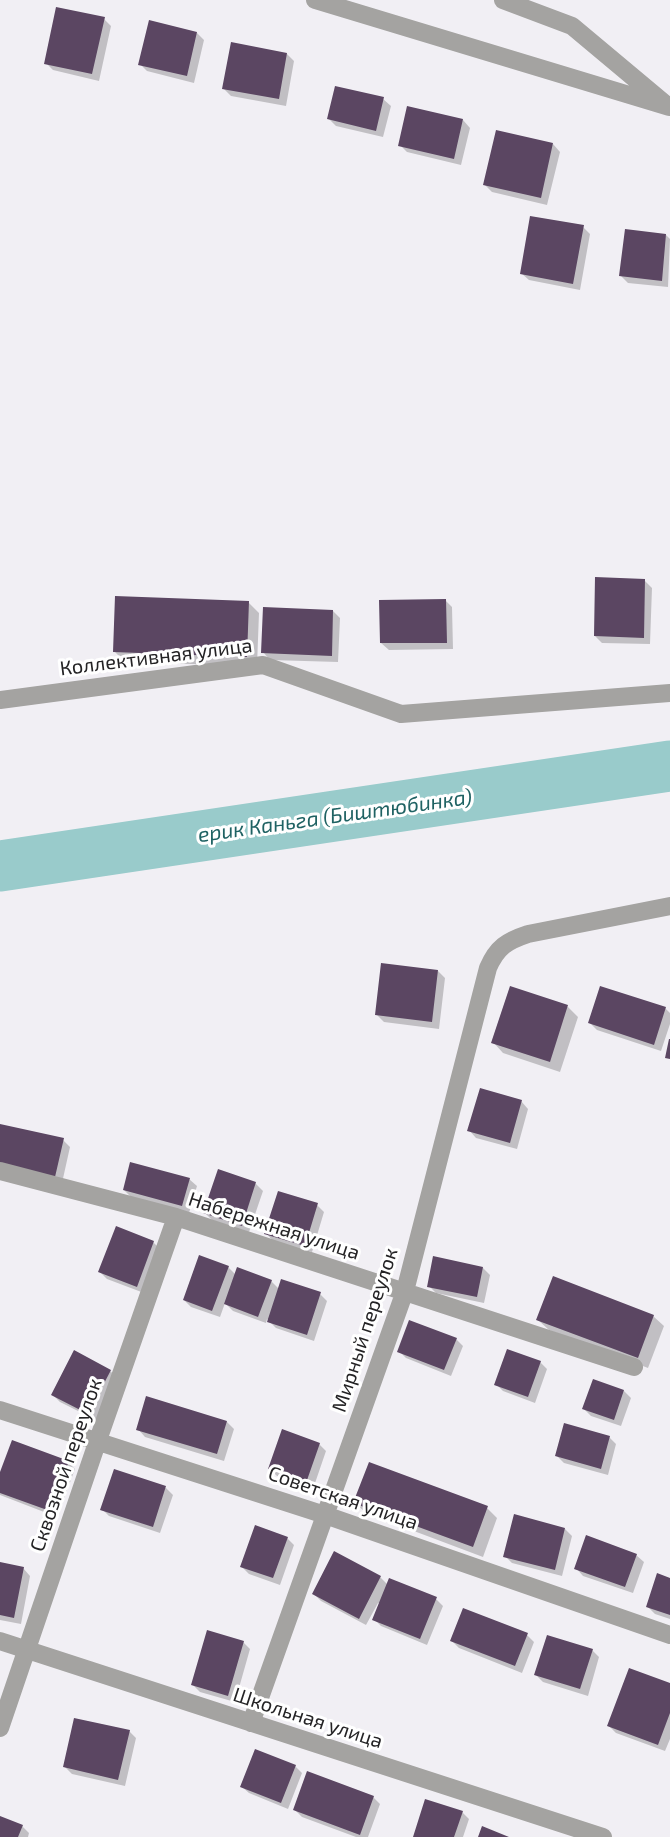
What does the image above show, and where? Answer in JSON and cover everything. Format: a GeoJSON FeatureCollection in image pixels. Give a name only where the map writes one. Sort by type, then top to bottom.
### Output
{"type":"FeatureCollection","features":[{"type":"Feature","properties":{"kind":"street"},"geometry":{"type":"LineString","coordinates":[[315,0],[670,107]]}},
{"type":"Feature","properties":{"kind":"street"},"geometry":{"type":"LineString","coordinates":[[503,0],[572,26],[670,107]]}},
{"type":"Feature","properties":{"kind":"street","name":"Коллективная улица"},"geometry":{"type":"LineString","coordinates":[[0,700],[263,665],[401,714],[670,693]]}},
{"type":"Feature","properties":{"kind":"street","name":"Мирный переулок"},"geometry":{"type":"LineString","coordinates":[[251,1723],[405,1291],[493,955],[502,946],[528,934],[670,906]]}},
{"type":"Feature","properties":{"kind":"street","name":"Набережная улица"},"geometry":{"type":"LineString","coordinates":[[0,1172],[176,1217],[634,1367]]}},
{"type":"Feature","properties":{"kind":"street","name":"Сквозной переулок"},"geometry":{"type":"LineString","coordinates":[[0,1728],[176,1217]]}},
{"type":"Feature","properties":{"kind":"street","name":"Советская улица"},"geometry":{"type":"LineString","coordinates":[[0,1410],[325,1515],[670,1635]]}},
{"type":"Feature","properties":{"kind":"street","name":"Школьная улица"},"geometry":{"type":"LineString","coordinates":[[0,1641],[603,1837]]}},
{"type":"Feature","properties":{"kind":"building"},"geometry":{"type":"Polygon","coordinates":[[[56,7],[105,17],[92,74],[44,64],[56,7]]]}},
{"type":"Feature","properties":{"kind":"building"},"geometry":{"type":"Polygon","coordinates":[[[149,20],[197,32],[187,76],[138,65],[149,20]]]}},
{"type":"Feature","properties":{"kind":"building"},"geometry":{"type":"Polygon","coordinates":[[[231,42],[287,53],[279,99],[222,89],[231,42]]]}},
{"type":"Feature","properties":{"kind":"building"},"geometry":{"type":"Polygon","coordinates":[[[335,86],[384,97],[376,131],[327,119],[335,86]]]}},
{"type":"Feature","properties":{"kind":"building"},"geometry":{"type":"Polygon","coordinates":[[[407,106],[463,119],[454,159],[398,146],[407,106]]]}},
{"type":"Feature","properties":{"kind":"building"},"geometry":{"type":"Polygon","coordinates":[[[496,130],[553,143],[541,198],[483,185],[496,130]]]}},
{"type":"Feature","properties":{"kind":"building"},"geometry":{"type":"Polygon","coordinates":[[[530,216],[584,225],[573,284],[520,274],[530,216]]]}},
{"type":"Feature","properties":{"kind":"building"},"geometry":{"type":"Polygon","coordinates":[[[625,229],[666,234],[662,281],[619,276],[625,229]]]}},
{"type":"Feature","properties":{"kind":"building"},"geometry":{"type":"Polygon","coordinates":[[[595,577],[645,579],[644,638],[594,636],[595,577]]]}},
{"type":"Feature","properties":{"kind":"building"},"geometry":{"type":"Polygon","coordinates":[[[115,596],[249,601],[247,657],[113,652],[115,596]]]}},
{"type":"Feature","properties":{"kind":"building"},"geometry":{"type":"Polygon","coordinates":[[[446,599],[447,643],[380,643],[379,600],[446,599]]]}},
{"type":"Feature","properties":{"kind":"building"},"geometry":{"type":"Polygon","coordinates":[[[263,607],[333,610],[332,656],[261,653],[263,607]]]}},
{"type":"Feature","properties":{"kind":"building"},"geometry":{"type":"Polygon","coordinates":[[[381,963],[438,970],[432,1022],[375,1015],[381,963]]]}},
{"type":"Feature","properties":{"kind":"building"},"geometry":{"type":"Polygon","coordinates":[[[510,986],[568,1005],[550,1062],[491,1043],[510,986]]]}},
{"type":"Feature","properties":{"kind":"building"},"geometry":{"type":"Polygon","coordinates":[[[600,986],[666,1007],[654,1045],[588,1023],[600,986]]]}},
{"type":"Feature","properties":{"kind":"building"},"geometry":{"type":"Polygon","coordinates":[[[670,1039],[670,1059],[665,1058],[670,1039]]]}},
{"type":"Feature","properties":{"kind":"building"},"geometry":{"type":"Polygon","coordinates":[[[480,1088],[522,1100],[510,1143],[467,1131],[480,1088]]]}},
{"type":"Feature","properties":{"kind":"building"},"geometry":{"type":"Polygon","coordinates":[[[0,1124],[64,1138],[55,1177],[0,1164],[0,1124]]]}},
{"type":"Feature","properties":{"kind":"building"},"geometry":{"type":"Polygon","coordinates":[[[130,1162],[190,1178],[182,1206],[123,1190],[130,1162]]]}},
{"type":"Feature","properties":{"kind":"building"},"geometry":{"type":"Polygon","coordinates":[[[218,1169],[256,1182],[242,1226],[203,1213],[218,1169]]]}},
{"type":"Feature","properties":{"kind":"building"},"geometry":{"type":"Polygon","coordinates":[[[278,1191],[318,1203],[305,1246],[264,1234],[278,1191]]]}},
{"type":"Feature","properties":{"kind":"building"},"geometry":{"type":"Polygon","coordinates":[[[116,1226],[154,1241],[137,1287],[98,1272],[116,1226]]]}},
{"type":"Feature","properties":{"kind":"building"},"geometry":{"type":"Polygon","coordinates":[[[199,1255],[229,1266],[212,1311],[183,1300],[199,1255]]]}},
{"type":"Feature","properties":{"kind":"building"},"geometry":{"type":"Polygon","coordinates":[[[433,1256],[483,1267],[477,1297],[427,1287],[433,1256]]]}},
{"type":"Feature","properties":{"kind":"building"},"geometry":{"type":"Polygon","coordinates":[[[237,1267],[272,1280],[258,1317],[224,1304],[237,1267]]]}},
{"type":"Feature","properties":{"kind":"building"},"geometry":{"type":"Polygon","coordinates":[[[553,1276],[654,1315],[638,1358],[536,1320],[553,1276]]]}},
{"type":"Feature","properties":{"kind":"building"},"geometry":{"type":"Polygon","coordinates":[[[281,1279],[321,1292],[307,1335],[267,1322],[281,1279]]]}},
{"type":"Feature","properties":{"kind":"building"},"geometry":{"type":"Polygon","coordinates":[[[409,1320],[457,1338],[444,1370],[397,1352],[409,1320]]]}},
{"type":"Feature","properties":{"kind":"building"},"geometry":{"type":"Polygon","coordinates":[[[507,1349],[541,1361],[528,1397],[494,1385],[507,1349]]]}},
{"type":"Feature","properties":{"kind":"building"},"geometry":{"type":"Polygon","coordinates":[[[74,1350],[111,1370],[88,1414],[51,1395],[74,1350]]]}},
{"type":"Feature","properties":{"kind":"building"},"geometry":{"type":"Polygon","coordinates":[[[593,1379],[624,1390],[614,1420],[582,1409],[593,1379]]]}},
{"type":"Feature","properties":{"kind":"building"},"geometry":{"type":"Polygon","coordinates":[[[146,1396],[227,1421],[217,1454],[136,1430],[146,1396]]]}},
{"type":"Feature","properties":{"kind":"building"},"geometry":{"type":"Polygon","coordinates":[[[564,1423],[610,1436],[601,1469],[555,1456],[564,1423]]]}},
{"type":"Feature","properties":{"kind":"building"},"geometry":{"type":"Polygon","coordinates":[[[282,1429],[320,1443],[306,1483],[268,1469],[282,1429]]]}},
{"type":"Feature","properties":{"kind":"building"},"geometry":{"type":"Polygon","coordinates":[[[12,1440],[69,1461],[50,1511],[0,1493],[0,1472],[12,1440]]]}},
{"type":"Feature","properties":{"kind":"building"},"geometry":{"type":"Polygon","coordinates":[[[369,1462],[488,1506],[473,1547],[353,1503],[369,1462]]]}},
{"type":"Feature","properties":{"kind":"building"},"geometry":{"type":"Polygon","coordinates":[[[114,1469],[166,1486],[153,1527],[100,1510],[114,1469]]]}},
{"type":"Feature","properties":{"kind":"building"},"geometry":{"type":"Polygon","coordinates":[[[514,1514],[565,1528],[555,1570],[503,1557],[514,1514]]]}},
{"type":"Feature","properties":{"kind":"building"},"geometry":{"type":"Polygon","coordinates":[[[255,1525],[288,1537],[273,1578],[240,1567],[255,1525]]]}},
{"type":"Feature","properties":{"kind":"building"},"geometry":{"type":"Polygon","coordinates":[[[586,1535],[637,1554],[625,1587],[574,1569],[586,1535]]]}},
{"type":"Feature","properties":{"kind":"building"},"geometry":{"type":"Polygon","coordinates":[[[334,1551],[381,1576],[359,1619],[312,1594],[334,1551]]]}},
{"type":"Feature","properties":{"kind":"building"},"geometry":{"type":"Polygon","coordinates":[[[0,1562],[24,1567],[14,1618],[0,1615],[0,1562]]]}},
{"type":"Feature","properties":{"kind":"building"},"geometry":{"type":"Polygon","coordinates":[[[657,1573],[670,1578],[670,1615],[646,1607],[657,1573]]]}},
{"type":"Feature","properties":{"kind":"building"},"geometry":{"type":"Polygon","coordinates":[[[389,1578],[437,1597],[420,1639],[372,1620],[389,1578]]]}},
{"type":"Feature","properties":{"kind":"building"},"geometry":{"type":"Polygon","coordinates":[[[463,1608],[528,1633],[515,1666],[450,1641],[463,1608]]]}},
{"type":"Feature","properties":{"kind":"building"},"geometry":{"type":"Polygon","coordinates":[[[207,1630],[244,1641],[228,1696],[191,1685],[207,1630]]]}},
{"type":"Feature","properties":{"kind":"building"},"geometry":{"type":"Polygon","coordinates":[[[547,1635],[593,1649],[580,1689],[534,1675],[547,1635]]]}},
{"type":"Feature","properties":{"kind":"building"},"geometry":{"type":"Polygon","coordinates":[[[629,1668],[670,1683],[670,1713],[658,1745],[607,1726],[629,1668]]]}},
{"type":"Feature","properties":{"kind":"building"},"geometry":{"type":"Polygon","coordinates":[[[74,1718],[130,1730],[118,1780],[63,1767],[74,1718]]]}},
{"type":"Feature","properties":{"kind":"building"},"geometry":{"type":"Polygon","coordinates":[[[255,1749],[296,1765],[281,1803],[240,1787],[255,1749]]]}},
{"type":"Feature","properties":{"kind":"building"},"geometry":{"type":"Polygon","coordinates":[[[307,1771],[374,1796],[360,1835],[293,1810],[307,1771]]]}},
{"type":"Feature","properties":{"kind":"building"},"geometry":{"type":"Polygon","coordinates":[[[425,1799],[463,1811],[454,1837],[413,1837],[425,1799]]]}},
{"type":"Feature","properties":{"kind":"building"},"geometry":{"type":"Polygon","coordinates":[[[0,1816],[23,1825],[18,1837],[0,1837],[0,1816]]]}},
{"type":"Feature","properties":{"kind":"building"},"geometry":{"type":"Polygon","coordinates":[[[482,1826],[509,1837],[478,1837],[482,1826]]]}},
{"type":"Feature","properties":{"kind":"waterway","name":"ерик Каньга (Биштюбинка)"},"geometry":{"type":"LineString","coordinates":[[0,866],[670,766]]}}]}
